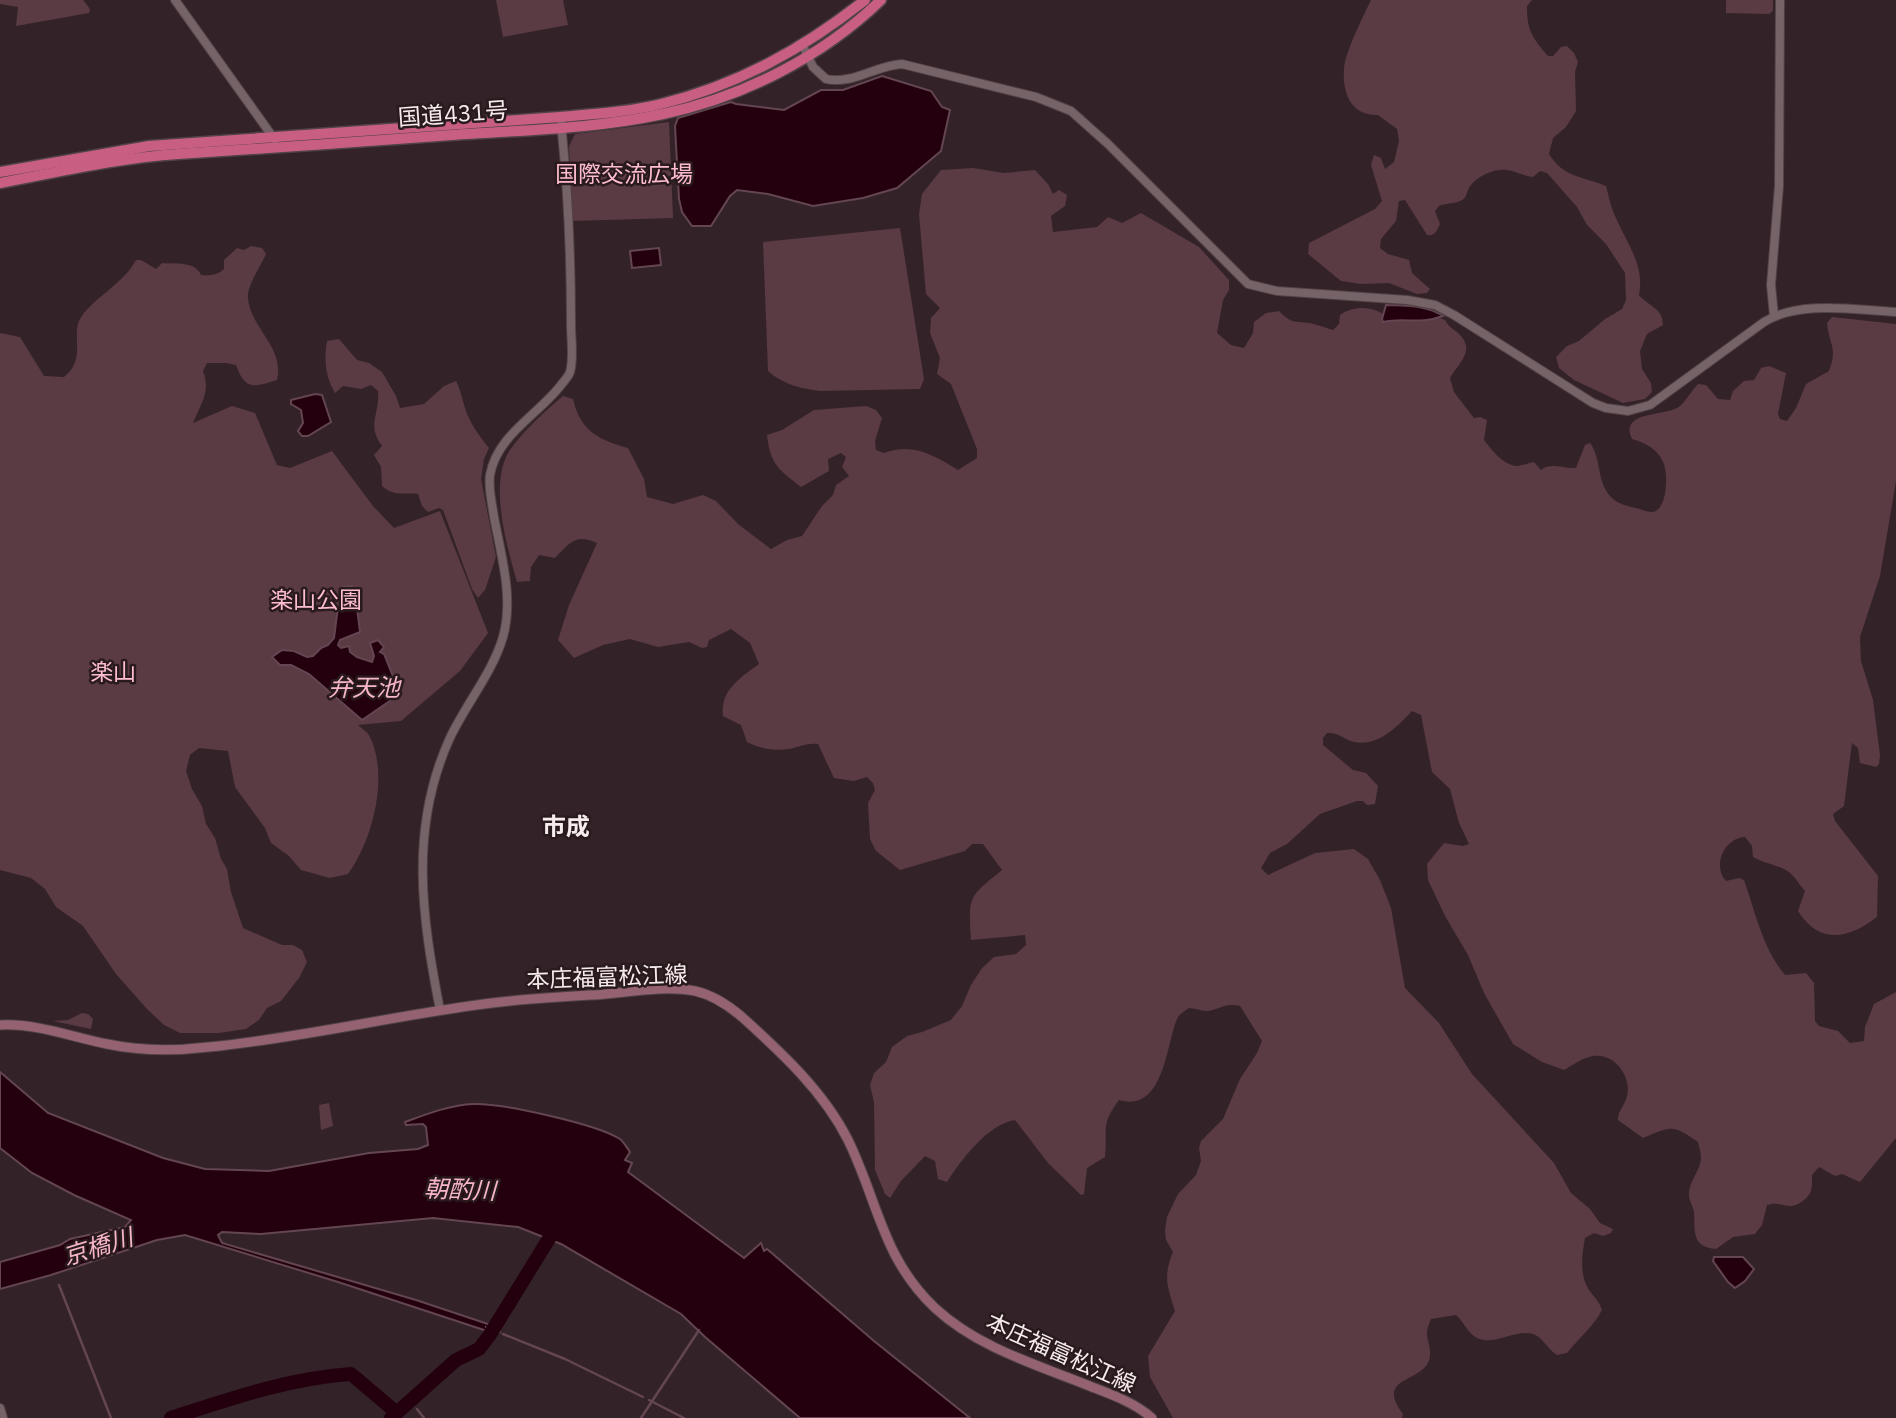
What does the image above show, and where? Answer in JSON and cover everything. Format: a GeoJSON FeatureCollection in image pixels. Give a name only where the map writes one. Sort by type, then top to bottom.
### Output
{"type":"FeatureCollection","features":[{"type":"Feature","properties":{"kind":"highway","name":"国道431号"},"geometry":{"type":"LineString","coordinates":[[805,51],[865,0]]}},
{"type":"Feature","properties":{"kind":"highway","name":"国道431号"},"geometry":{"type":"LineString","coordinates":[[0,183],[150,157],[281,148],[561,122],[660,104],[699,93],[805,51],[850,27],[881,0]]}},
{"type":"Feature","properties":{"kind":"highway","name":"国道431号"},"geometry":{"type":"LineString","coordinates":[[0,172],[149,146],[561,122]]}},
{"type":"Feature","properties":{"kind":"main road","name":"本庄福富松江線"},"geometry":{"type":"LineString","coordinates":[[0,1025],[26,1026],[112,1045],[167,1050],[251,1042],[517,999],[655,990],[697,992],[719,1000],[761,1036],[800,1073],[828,1106],[850,1145],[889,1245],[905,1272],[934,1307],[981,1340],[1119,1398],[1152,1418]]}},
{"type":"Feature","properties":{"kind":"street"},"geometry":{"type":"LineString","coordinates":[[175,0],[281,148]]}},
{"type":"Feature","properties":{"kind":"street"},"geometry":{"type":"LineString","coordinates":[[1774,316],[1771,285],[1779,186],[1780,0]]}},
{"type":"Feature","properties":{"kind":"street"},"geometry":{"type":"LineString","coordinates":[[805,51],[820,75],[835,81],[893,64],[902,64],[1060,105],[1081,117],[1248,284],[1277,291],[1407,300],[1435,305],[1466,322],[1569,390],[1606,408],[1628,411],[1650,405],[1774,316],[1801,309],[1896,312]]}},
{"type":"Feature","properties":{"kind":"street"},"geometry":{"type":"LineString","coordinates":[[440,1010],[424,914],[424,834],[430,795],[441,760],[460,718],[493,662],[506,624],[506,583],[489,478],[493,460],[502,445],[553,396],[570,373],[571,307],[561,122]]}},
{"type":"Feature","properties":{"kind":"street"},"geometry":{"type":"LineString","coordinates":[[0,1408],[4,1418]]}},
{"type":"Feature","properties":{"kind":"green space"},"geometry":{"type":"Polygon","coordinates":[[[0,0],[83,0],[90,9],[89,13],[16,26],[18,7],[0,4],[0,0]]]}},
{"type":"Feature","properties":{"kind":"green space"},"geometry":{"type":"Polygon","coordinates":[[[496,0],[563,0],[568,25],[503,37],[496,0]]]}},
{"type":"Feature","properties":{"kind":"green space"},"geometry":{"type":"Polygon","coordinates":[[[1371,0],[1532,0],[1527,6],[1528,22],[1534,38],[1548,56],[1553,56],[1561,47],[1567,46],[1574,53],[1578,62],[1575,72],[1576,111],[1566,127],[1553,138],[1549,154],[1567,172],[1606,186],[1614,214],[1637,264],[1639,295],[1661,315],[1663,325],[1647,334],[1640,351],[1642,369],[1651,383],[1652,392],[1645,399],[1623,403],[1574,380],[1559,368],[1556,357],[1567,346],[1579,341],[1605,319],[1622,309],[1626,300],[1625,273],[1606,244],[1587,225],[1577,207],[1547,173],[1540,171],[1533,177],[1496,170],[1485,174],[1472,184],[1462,200],[1439,206],[1435,211],[1440,224],[1432,235],[1427,235],[1405,200],[1399,201],[1396,221],[1381,239],[1380,248],[1388,254],[1409,260],[1412,273],[1430,289],[1427,293],[1417,294],[1389,283],[1361,284],[1341,281],[1308,254],[1309,243],[1375,209],[1382,201],[1371,165],[1374,155],[1381,158],[1385,169],[1394,162],[1399,141],[1397,129],[1378,115],[1361,112],[1350,101],[1345,86],[1344,68],[1348,52],[1371,0]]]}},
{"type":"Feature","properties":{"kind":"green space"},"geometry":{"type":"Polygon","coordinates":[[[1726,0],[1773,0],[1773,11],[1769,14],[1726,13],[1726,0]]]}},
{"type":"Feature","properties":{"kind":"green space","name":"国際交流広場"},"geometry":{"type":"Polygon","coordinates":[[[669,122],[673,218],[572,221],[569,146],[575,134],[669,122]]]}},
{"type":"Feature","properties":{"kind":"green space"},"geometry":{"type":"Polygon","coordinates":[[[973,168],[1004,173],[1035,170],[1053,194],[1059,190],[1067,195],[1065,206],[1051,216],[1053,232],[1097,227],[1108,217],[1122,223],[1141,213],[1199,247],[1229,280],[1229,290],[1223,300],[1217,333],[1231,345],[1244,348],[1253,333],[1254,322],[1266,313],[1279,311],[1293,321],[1333,330],[1339,324],[1340,315],[1358,308],[1370,309],[1387,317],[1433,316],[1445,320],[1461,336],[1466,347],[1466,353],[1450,378],[1454,392],[1474,418],[1487,420],[1484,440],[1498,456],[1517,466],[1534,462],[1541,470],[1553,466],[1576,468],[1585,445],[1590,443],[1603,484],[1611,497],[1623,504],[1650,512],[1657,510],[1664,498],[1666,472],[1653,449],[1632,439],[1632,423],[1680,406],[1698,384],[1706,385],[1718,399],[1730,400],[1733,391],[1744,381],[1754,380],[1761,368],[1769,366],[1786,373],[1778,414],[1780,419],[1787,421],[1806,384],[1829,371],[1833,351],[1827,323],[1832,317],[1896,324],[1896,481],[1880,576],[1860,637],[1861,661],[1873,700],[1879,764],[1876,767],[1860,763],[1858,748],[1852,743],[1844,806],[1833,814],[1835,821],[1878,876],[1877,917],[1846,934],[1826,934],[1816,930],[1798,911],[1805,891],[1794,877],[1782,868],[1753,857],[1752,846],[1745,837],[1731,842],[1720,861],[1722,875],[1726,881],[1739,878],[1744,880],[1765,942],[1785,975],[1806,973],[1814,983],[1815,1021],[1819,1026],[1838,1031],[1850,1043],[1864,1041],[1865,1027],[1874,1004],[1896,992],[1896,1138],[1860,1182],[1842,1174],[1835,1176],[1819,1167],[1812,1175],[1809,1195],[1794,1206],[1767,1205],[1762,1225],[1755,1234],[1733,1237],[1716,1249],[1708,1248],[1698,1241],[1689,1195],[1690,1185],[1700,1163],[1698,1142],[1683,1132],[1672,1129],[1643,1138],[1618,1120],[1628,1088],[1624,1074],[1615,1062],[1594,1056],[1564,1070],[1542,1062],[1513,1044],[1484,993],[1468,955],[1428,880],[1427,864],[1444,843],[1463,846],[1469,844],[1459,823],[1450,789],[1432,772],[1421,715],[1412,711],[1393,729],[1371,742],[1354,742],[1327,733],[1323,738],[1323,745],[1353,770],[1366,773],[1378,786],[1375,804],[1367,805],[1363,801],[1357,801],[1320,814],[1287,844],[1270,853],[1261,868],[1268,875],[1315,853],[1354,849],[1368,859],[1391,908],[1405,988],[1439,1023],[1472,1074],[1554,1163],[1571,1193],[1590,1209],[1600,1223],[1613,1229],[1611,1233],[1603,1236],[1594,1233],[1585,1238],[1582,1258],[1584,1278],[1602,1310],[1567,1353],[1557,1355],[1533,1334],[1480,1339],[1472,1334],[1456,1315],[1431,1319],[1427,1331],[1430,1356],[1427,1365],[1404,1380],[1394,1392],[1395,1401],[1403,1414],[1402,1418],[1173,1418],[1150,1377],[1148,1356],[1175,1311],[1167,1281],[1173,1252],[1166,1240],[1167,1217],[1178,1194],[1196,1175],[1201,1161],[1201,1141],[1223,1119],[1240,1079],[1262,1041],[1240,1006],[1230,1005],[1206,1011],[1189,1008],[1179,1016],[1161,1074],[1154,1087],[1146,1096],[1134,1101],[1119,1100],[1109,1116],[1105,1157],[1087,1168],[1084,1194],[1081,1195],[1048,1163],[1015,1120],[995,1128],[985,1136],[947,1182],[938,1179],[935,1161],[925,1156],[901,1181],[890,1198],[885,1194],[875,1170],[874,1102],[870,1085],[874,1073],[886,1062],[892,1047],[907,1036],[951,1020],[962,1006],[982,968],[994,957],[1016,954],[1026,945],[1025,935],[971,940],[970,914],[973,898],[1002,870],[983,844],[972,844],[965,851],[900,870],[876,851],[870,839],[868,803],[875,790],[867,777],[854,781],[834,778],[818,744],[778,750],[747,742],[741,725],[723,716],[723,707],[733,686],[759,664],[750,643],[731,629],[709,640],[707,647],[702,648],[689,642],[658,647],[630,639],[603,645],[574,658],[558,640],[569,605],[597,543],[578,539],[555,558],[539,555],[531,567],[530,581],[517,582],[502,515],[500,480],[510,450],[535,421],[563,396],[573,399],[580,419],[592,432],[628,448],[644,479],[647,497],[673,504],[703,495],[716,501],[738,524],[771,549],[787,540],[802,536],[822,506],[833,495],[836,485],[849,476],[842,467],[846,457],[841,453],[828,459],[829,471],[801,487],[781,471],[773,460],[767,435],[782,430],[814,410],[866,406],[876,410],[882,418],[875,441],[876,450],[884,453],[904,449],[922,452],[958,470],[977,458],[977,449],[951,384],[937,374],[940,358],[930,333],[931,318],[940,308],[926,294],[919,214],[922,194],[941,170],[973,168]]]}},
{"type":"Feature","properties":{"kind":"green space"},"geometry":{"type":"Polygon","coordinates":[[[900,228],[924,379],[920,389],[820,391],[792,385],[768,371],[763,242],[900,228]]]}},
{"type":"Feature","properties":{"kind":"green space","name":"楽山"},"geometry":{"type":"Polygon","coordinates":[[[251,246],[262,248],[266,254],[251,283],[248,299],[250,309],[276,358],[277,380],[252,385],[243,379],[236,365],[207,363],[203,371],[205,391],[193,423],[232,406],[255,413],[277,465],[290,468],[332,451],[373,506],[394,528],[440,511],[488,633],[460,671],[401,721],[358,725],[369,735],[376,753],[378,789],[376,807],[365,844],[348,874],[330,878],[301,870],[289,856],[271,843],[265,828],[235,787],[228,751],[199,748],[190,755],[186,771],[227,869],[231,892],[243,928],[282,945],[293,945],[302,950],[307,962],[299,978],[281,1001],[267,1008],[259,1020],[246,1029],[219,1033],[180,1033],[164,1025],[147,1009],[116,974],[83,926],[56,907],[45,889],[31,878],[0,870],[0,333],[20,337],[44,376],[64,377],[71,370],[77,356],[79,321],[91,306],[123,277],[136,260],[156,269],[162,263],[184,264],[194,267],[201,275],[210,275],[224,269],[224,260],[237,248],[244,250],[251,246]]]}},
{"type":"Feature","properties":{"kind":"green space"},"geometry":{"type":"Polygon","coordinates":[[[339,339],[357,360],[369,363],[382,372],[400,408],[424,404],[444,386],[456,381],[469,419],[489,448],[481,479],[496,557],[485,590],[478,598],[472,589],[443,510],[439,508],[428,512],[422,506],[418,494],[395,493],[382,486],[381,467],[374,455],[382,446],[374,425],[378,391],[371,385],[361,389],[343,386],[335,393],[327,374],[326,348],[327,341],[339,339]]]}},
{"type":"Feature","properties":{"kind":"green space"},"geometry":{"type":"Polygon","coordinates":[[[82,1013],[93,1019],[91,1029],[53,1021],[68,1020],[82,1013]]]}},
{"type":"Feature","properties":{"kind":"green space"},"geometry":{"type":"Polygon","coordinates":[[[329,1103],[333,1126],[321,1130],[319,1105],[329,1103]]]}},
{"type":"Feature","properties":{"kind":"water"},"geometry":{"type":"Polygon","coordinates":[[[882,76],[931,91],[942,107],[950,110],[941,151],[897,188],[863,198],[813,206],[768,194],[737,190],[730,196],[711,226],[692,226],[682,212],[679,199],[675,126],[678,118],[731,102],[784,110],[821,90],[843,90],[882,76]]]}},
{"type":"Feature","properties":{"kind":"water"},"geometry":{"type":"Polygon","coordinates":[[[659,248],[661,265],[632,268],[630,251],[659,248]]]}},
{"type":"Feature","properties":{"kind":"water"},"geometry":{"type":"Polygon","coordinates":[[[1386,305],[1423,308],[1443,316],[1427,320],[1383,322],[1386,305]]]}},
{"type":"Feature","properties":{"kind":"water"},"geometry":{"type":"Polygon","coordinates":[[[315,394],[322,395],[331,422],[308,436],[302,436],[298,431],[303,423],[301,410],[291,404],[291,400],[315,394]]]}},
{"type":"Feature","properties":{"kind":"water","name":"弁天池"},"geometry":{"type":"Polygon","coordinates":[[[352,586],[360,632],[340,640],[338,645],[341,648],[349,646],[350,652],[357,657],[372,662],[374,656],[370,643],[378,640],[384,647],[380,652],[384,654],[400,694],[362,720],[309,674],[291,665],[280,665],[272,657],[282,650],[294,651],[307,657],[313,656],[328,645],[334,638],[340,591],[343,587],[352,586]]]}},
{"type":"Feature","properties":{"kind":"water"},"geometry":{"type":"Polygon","coordinates":[[[0,1072],[48,1113],[163,1158],[205,1169],[269,1171],[369,1153],[418,1149],[428,1145],[426,1127],[423,1124],[406,1125],[405,1122],[439,1110],[473,1104],[548,1116],[608,1133],[620,1139],[630,1152],[625,1160],[632,1163],[628,1172],[744,1258],[761,1243],[764,1251],[767,1249],[874,1341],[970,1418],[800,1418],[681,1314],[561,1244],[518,1227],[433,1218],[261,1234],[222,1232],[218,1235],[222,1243],[491,1325],[487,1331],[185,1235],[157,1240],[0,1289],[0,1262],[60,1245],[70,1239],[125,1227],[131,1220],[32,1173],[0,1148],[0,1072]]]}},
{"type":"Feature","properties":{"kind":"water"},"geometry":{"type":"Polygon","coordinates":[[[1714,1257],[1743,1257],[1754,1269],[1745,1281],[1735,1288],[1713,1261],[1714,1257]]]}},
{"type":"Feature","properties":{"kind":"waterway"},"geometry":{"type":"LineString","coordinates":[[391,1418],[456,1360],[479,1349],[558,1224]]}},
{"type":"Feature","properties":{"kind":"waterway"},"geometry":{"type":"LineString","coordinates":[[59,1285],[111,1418]]}},
{"type":"Feature","properties":{"kind":"waterway"},"geometry":{"type":"LineString","coordinates":[[486,1327],[500,1332]]}},
{"type":"Feature","properties":{"kind":"waterway"},"geometry":{"type":"LineString","coordinates":[[641,1418],[699,1330]]}},
{"type":"Feature","properties":{"kind":"waterway"},"geometry":{"type":"LineString","coordinates":[[503,1334],[565,1359],[643,1397]]}},
{"type":"Feature","properties":{"kind":"waterway"},"geometry":{"type":"LineString","coordinates":[[171,1418],[283,1385],[351,1374],[396,1412]]}},
{"type":"Feature","properties":{"kind":"waterway"},"geometry":{"type":"LineString","coordinates":[[649,1400],[684,1418]]}},
{"type":"Feature","properties":{"kind":"waterway"},"geometry":{"type":"LineString","coordinates":[[411,1402],[414,1406]]}},
{"type":"Feature","properties":{"kind":"waterway"},"geometry":{"type":"LineString","coordinates":[[417,1409],[424,1418]]}},
{"type":"Feature","properties":{"kind":"district","name":"市成"},"geometry":{"type":"Point","coordinates":[566,827]}},
{"type":"Feature","properties":{"kind":"park label","name":"楽山公園"},"geometry":{"type":"Point","coordinates":[316,600]}},
{"type":"Feature","properties":{"kind":"water label","name":"朝酌川"},"geometry":{"type":"Point","coordinates":[460,1190]}},
{"type":"Feature","properties":{"kind":"water label","name":"京橋川"},"geometry":{"type":"Point","coordinates":[98,1247]}}]}
